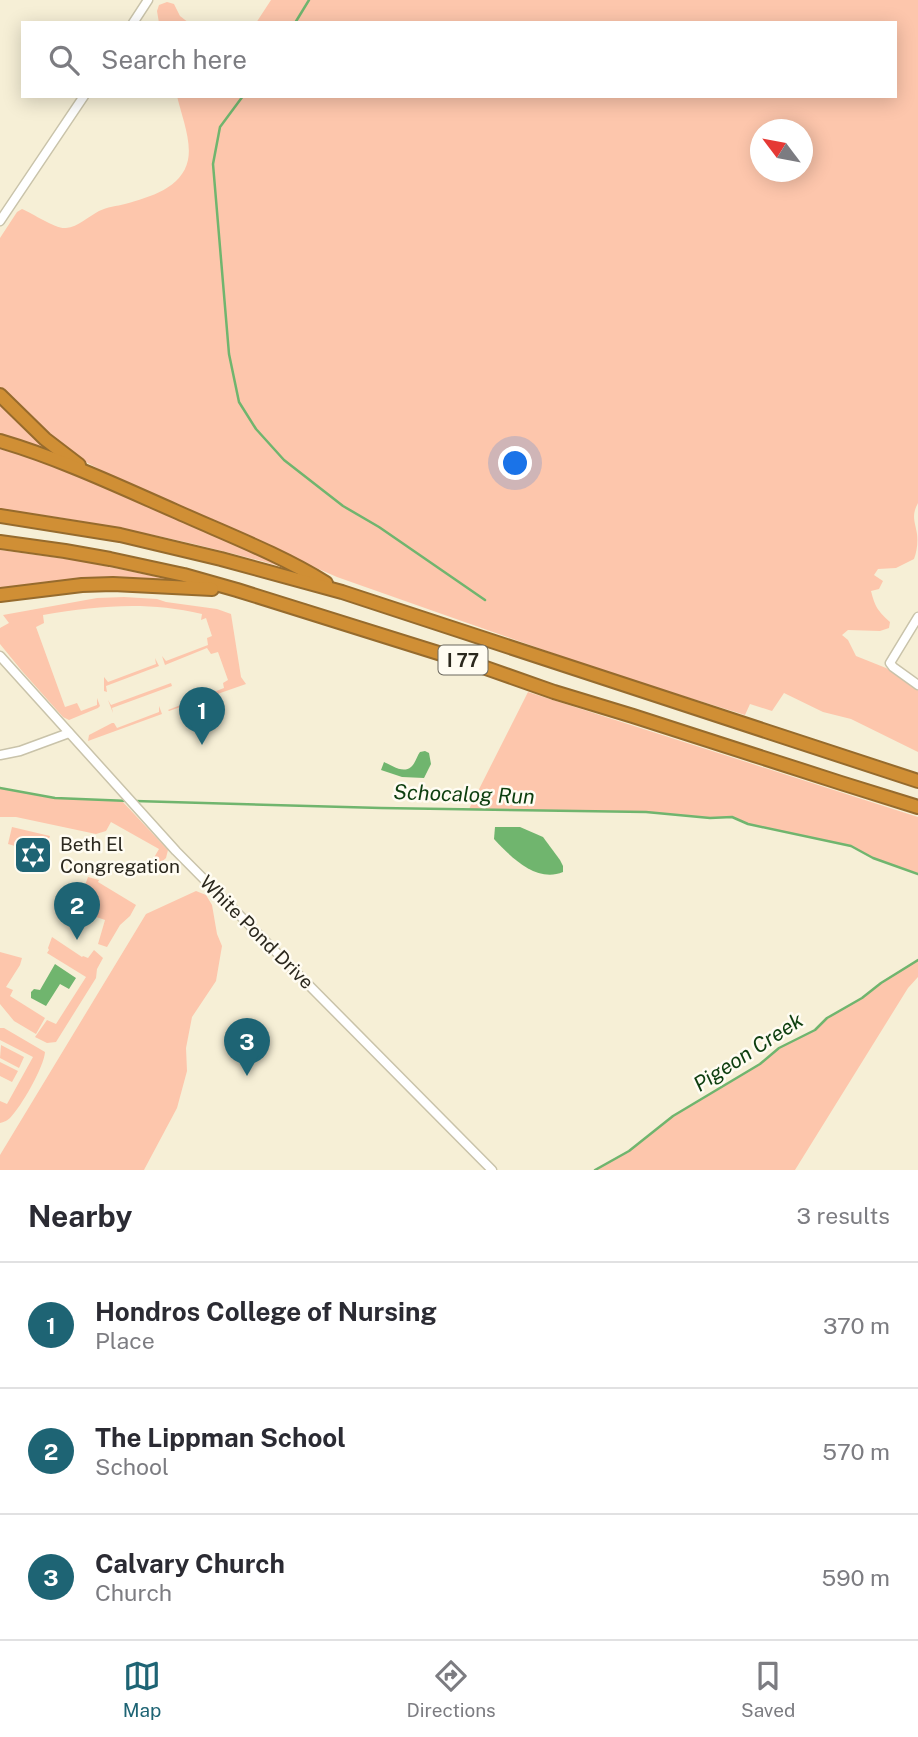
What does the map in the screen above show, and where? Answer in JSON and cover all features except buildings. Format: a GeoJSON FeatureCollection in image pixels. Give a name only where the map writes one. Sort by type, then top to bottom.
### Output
{"type":"FeatureCollection","features":[{"type":"Feature","properties":{"kind":"highway"},"geometry":{"type":"LineString","coordinates":[[0,395],[45,439],[90,474]]}},
{"type":"Feature","properties":{"kind":"highway"},"geometry":{"type":"LineString","coordinates":[[0,441],[90,474],[289,562],[342,592]]}},
{"type":"Feature","properties":{"kind":"highway","name":"I 77"},"geometry":{"type":"LineString","coordinates":[[0,516],[120,535],[342,592],[918,780]]}},
{"type":"Feature","properties":{"kind":"highway","name":"I 77"},"geometry":{"type":"LineString","coordinates":[[0,542],[110,559],[237,590],[918,807]]}},
{"type":"Feature","properties":{"kind":"highway"},"geometry":{"type":"LineString","coordinates":[[0,596],[82,585],[113,584],[237,590]]}},
{"type":"Feature","properties":{"kind":"street"},"geometry":{"type":"LineString","coordinates":[[134,21],[148,0]]}},
{"type":"Feature","properties":{"kind":"street"},"geometry":{"type":"LineString","coordinates":[[0,221],[83,98]]}},
{"type":"Feature","properties":{"kind":"street"},"geometry":{"type":"LineString","coordinates":[[918,617],[890,663],[918,685]]}},
{"type":"Feature","properties":{"kind":"street","name":"White Pond Drive"},"geometry":{"type":"LineString","coordinates":[[0,656],[176,851],[492,1170]]}},
{"type":"Feature","properties":{"kind":"street"},"geometry":{"type":"LineString","coordinates":[[0,755],[20,751],[69,733]]}},
{"type":"Feature","properties":{"kind":"shaded area"},"geometry":{"type":"Polygon","coordinates":[[[271,0],[918,0],[918,503],[914,515],[917,546],[914,559],[896,568],[878,569],[874,575],[883,581],[879,589],[871,591],[872,596],[890,622],[889,628],[880,631],[848,630],[842,635],[848,640],[856,656],[886,668],[918,687],[918,752],[851,719],[823,712],[784,693],[772,711],[750,704],[745,715],[609,673],[337,577],[108,474],[73,455],[35,425],[0,389],[0,238],[17,212],[22,209],[50,224],[66,228],[79,224],[102,210],[164,190],[185,170],[189,153],[178,98],[897,98],[897,21],[257,21],[271,0]]]}},
{"type":"Feature","properties":{"kind":"shaded area"},"geometry":{"type":"Polygon","coordinates":[[[167,2],[174,4],[180,16],[186,21],[159,21],[159,5],[167,2]]]}},
{"type":"Feature","properties":{"kind":"shaded area"},"geometry":{"type":"Polygon","coordinates":[[[0,403],[46,446],[43,448],[0,434],[0,403]]]}},
{"type":"Feature","properties":{"kind":"shaded area"},"geometry":{"type":"Polygon","coordinates":[[[0,449],[47,462],[274,561],[279,566],[140,532],[0,509],[0,449]]]}},
{"type":"Feature","properties":{"kind":"shaded area"},"geometry":{"type":"Polygon","coordinates":[[[0,550],[81,561],[181,582],[0,591],[0,550]]]}},
{"type":"Feature","properties":{"kind":"shaded area"},"geometry":{"type":"Polygon","coordinates":[[[124,597],[157,599],[217,609],[231,614],[241,677],[246,684],[168,710],[224,688],[223,683],[228,680],[218,652],[211,654],[207,648],[165,665],[162,656],[166,661],[208,645],[207,638],[212,636],[206,618],[201,620],[202,614],[141,606],[103,607],[43,615],[44,623],[36,627],[65,707],[77,703],[81,711],[97,705],[97,698],[100,706],[69,720],[63,717],[0,644],[0,628],[9,623],[3,615],[97,598],[124,597]]]}},
{"type":"Feature","properties":{"kind":"shaded area"},"geometry":{"type":"Polygon","coordinates":[[[155,658],[159,666],[106,686],[107,692],[104,691],[104,677],[108,682],[156,664],[155,658]]]}},
{"type":"Feature","properties":{"kind":"shaded area"},"geometry":{"type":"Polygon","coordinates":[[[171,683],[172,686],[112,708],[113,713],[108,700],[111,705],[171,683]]]}},
{"type":"Feature","properties":{"kind":"shaded area"},"geometry":{"type":"Polygon","coordinates":[[[528,692],[918,817],[918,873],[873,858],[851,846],[748,824],[732,817],[710,818],[646,812],[469,809],[528,692]]]}},
{"type":"Feature","properties":{"kind":"shaded area"},"geometry":{"type":"Polygon","coordinates":[[[159,706],[162,714],[88,741],[89,735],[112,723],[117,728],[159,712],[159,706]]]}},
{"type":"Feature","properties":{"kind":"shaded area"},"geometry":{"type":"Polygon","coordinates":[[[420,752],[429,753],[431,764],[424,778],[402,777],[381,770],[384,762],[397,768],[408,769],[420,752]]]}},
{"type":"Feature","properties":{"kind":"shaded area"},"geometry":{"type":"Polygon","coordinates":[[[0,788],[55,798],[121,800],[168,850],[166,858],[157,866],[153,865],[152,861],[159,849],[111,822],[106,831],[96,834],[16,817],[0,817],[0,788]]]}},
{"type":"Feature","properties":{"kind":"shaded area"},"geometry":{"type":"Polygon","coordinates":[[[12,827],[50,836],[47,844],[26,837],[22,848],[8,844],[12,827]]]}},
{"type":"Feature","properties":{"kind":"shaded area"},"geometry":{"type":"Polygon","coordinates":[[[495,827],[520,827],[543,837],[560,860],[563,872],[543,874],[525,866],[494,839],[495,827]]]}},
{"type":"Feature","properties":{"kind":"shaded area"},"geometry":{"type":"Polygon","coordinates":[[[88,877],[99,880],[98,882],[136,905],[107,947],[98,944],[105,920],[76,910],[88,877]]]}},
{"type":"Feature","properties":{"kind":"shaded area"},"geometry":{"type":"Polygon","coordinates":[[[196,891],[206,895],[212,905],[222,946],[216,981],[192,1017],[186,1048],[187,1071],[177,1108],[144,1170],[0,1170],[0,1155],[146,914],[196,891]]]}},
{"type":"Feature","properties":{"kind":"shaded area"},"geometry":{"type":"Polygon","coordinates":[[[52,937],[82,957],[88,958],[94,950],[103,958],[96,978],[56,1042],[47,1043],[35,1037],[47,1020],[56,1024],[86,977],[47,953],[52,937]]]}},
{"type":"Feature","properties":{"kind":"shaded area"},"geometry":{"type":"Polygon","coordinates":[[[0,952],[22,958],[6,987],[13,990],[10,996],[45,1018],[36,1034],[14,1021],[0,1004],[0,952]]]}},
{"type":"Feature","properties":{"kind":"shaded area"},"geometry":{"type":"Polygon","coordinates":[[[918,960],[918,977],[908,988],[795,1170],[595,1170],[629,1151],[673,1116],[760,1064],[779,1048],[815,1030],[827,1018],[918,960]]]}},
{"type":"Feature","properties":{"kind":"shaded area"},"geometry":{"type":"Polygon","coordinates":[[[55,964],[76,978],[69,989],[60,984],[46,1006],[31,998],[31,992],[34,989],[40,990],[55,964]]]}},
{"type":"Feature","properties":{"kind":"shaded area"},"geometry":{"type":"Polygon","coordinates":[[[0,1028],[45,1052],[41,1067],[26,1096],[15,1113],[0,1123],[0,1101],[7,1104],[33,1057],[0,1040],[0,1028]]]}},
{"type":"Feature","properties":{"kind":"shaded area"},"geometry":{"type":"Polygon","coordinates":[[[1,1045],[24,1057],[19,1068],[0,1058],[1,1045]]]}},
{"type":"Feature","properties":{"kind":"shaded area"},"geometry":{"type":"Polygon","coordinates":[[[0,1062],[18,1071],[12,1082],[0,1076],[0,1062]]]}},
{"type":"Feature","properties":{"kind":"waterway"},"geometry":{"type":"LineString","coordinates":[[296,21],[309,0]]}},
{"type":"Feature","properties":{"kind":"waterway"},"geometry":{"type":"LineString","coordinates":[[242,98],[220,127],[213,164],[229,354],[239,402],[256,429],[284,460],[343,506],[379,527],[485,600]]}},
{"type":"Feature","properties":{"kind":"waterway","name":"Schocalog Run"},"geometry":{"type":"LineString","coordinates":[[0,788],[55,798],[129,801]]}},
{"type":"Feature","properties":{"kind":"waterway","name":"Schocalog Run"},"geometry":{"type":"LineString","coordinates":[[135,801],[646,812],[710,818],[732,817],[748,824],[851,846],[873,858],[918,874]]}},
{"type":"Feature","properties":{"kind":"waterway","name":"Pigeon Creek"},"geometry":{"type":"LineString","coordinates":[[595,1170],[629,1151],[673,1116],[760,1064],[779,1048],[815,1030],[827,1018],[918,960]]}},
{"type":"Feature","properties":{"kind":"place","name":"Hondros College of Nursing"},"geometry":{"type":"Point","coordinates":[202,745]}},
{"type":"Feature","properties":{"kind":"place","name":"Beth El Congregation"},"geometry":{"type":"Point","coordinates":[33,855]}},
{"type":"Feature","properties":{"kind":"place","name":"The Lippman School"},"geometry":{"type":"Point","coordinates":[77,940]}},
{"type":"Feature","properties":{"kind":"place","name":"Calvary Church"},"geometry":{"type":"Point","coordinates":[247,1076]}}]}
